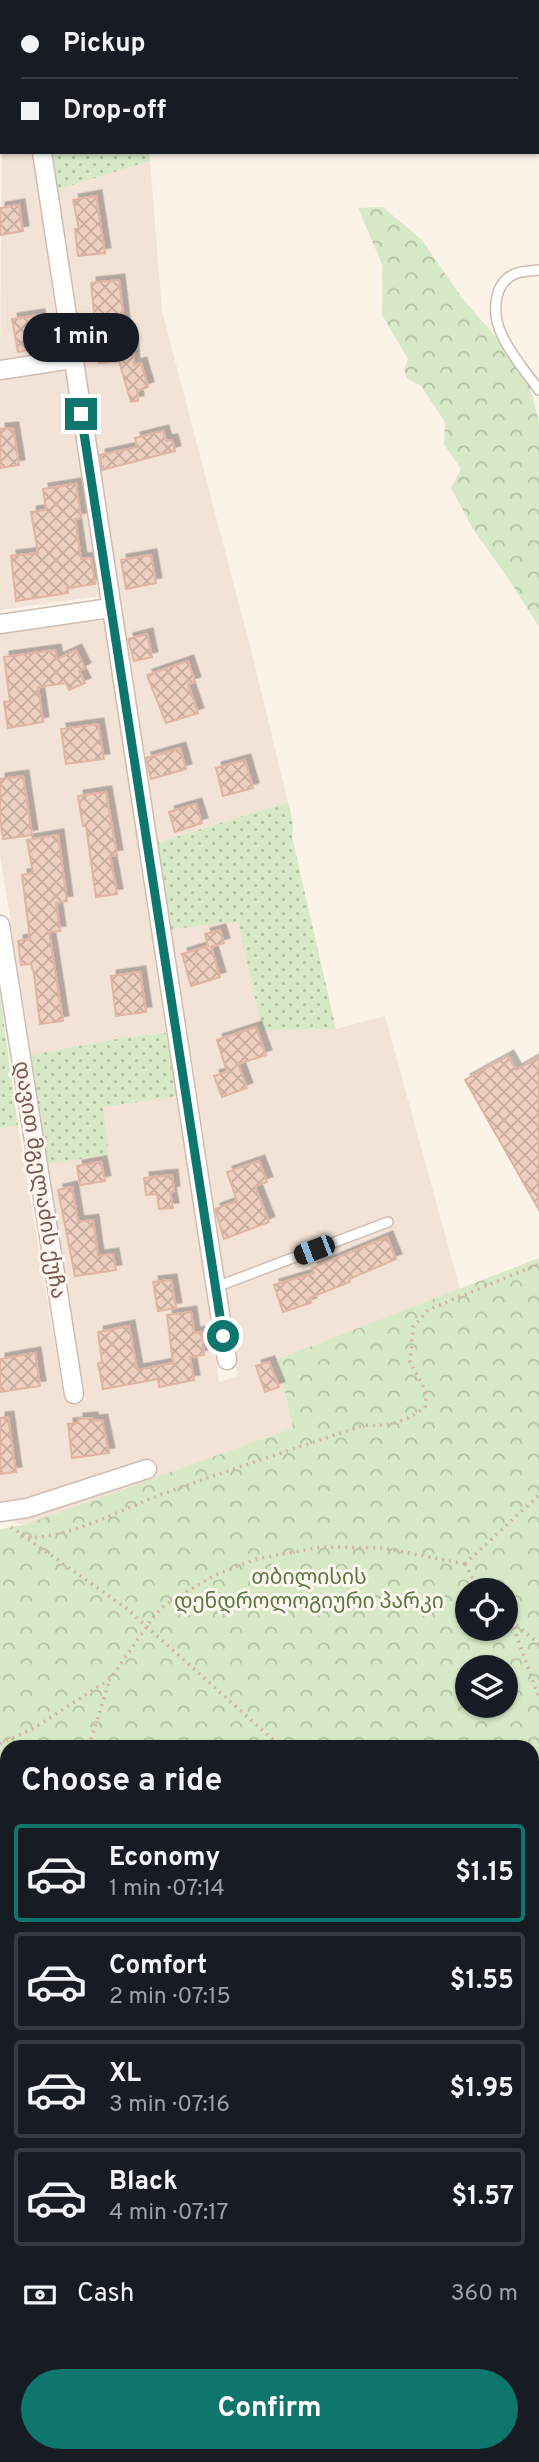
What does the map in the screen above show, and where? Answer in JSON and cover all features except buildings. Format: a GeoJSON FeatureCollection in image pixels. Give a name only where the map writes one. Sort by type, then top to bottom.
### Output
{"type":"FeatureCollection","features":[{"type":"Feature","properties":{"kind":"street"},"geometry":{"type":"LineString","coordinates":[[42,154],[227,1360]]}},
{"type":"Feature","properties":{"kind":"street"},"geometry":{"type":"LineString","coordinates":[[0,370],[72,359]]}},
{"type":"Feature","properties":{"kind":"street"},"geometry":{"type":"LineString","coordinates":[[0,624],[110,608]]}},
{"type":"Feature","properties":{"kind":"street","name":"დავით მგელაძის ქუჩა"},"geometry":{"type":"LineString","coordinates":[[0,925],[74,1394]]}},
{"type":"Feature","properties":{"kind":"street"},"geometry":{"type":"LineString","coordinates":[[0,1512],[27,1508],[147,1469]]}},
{"type":"Feature","properties":{"kind":"lane"},"geometry":{"type":"LineString","coordinates":[[539,270],[516,273],[506,280],[498,291],[495,309],[502,335],[539,390]]}},
{"type":"Feature","properties":{"kind":"lane"},"geometry":{"type":"LineString","coordinates":[[216,1287],[388,1222]]}},
{"type":"Feature","properties":{"kind":"path"},"geometry":{"type":"LineString","coordinates":[[28,1538],[52,1537],[269,1457],[364,1425],[395,1424],[419,1412],[425,1407],[426,1398],[424,1388],[410,1362],[413,1327],[428,1310],[539,1264]]}},
{"type":"Feature","properties":{"kind":"path"},"geometry":{"type":"LineString","coordinates":[[465,1564],[539,1495]]}},
{"type":"Feature","properties":{"kind":"path"},"geometry":{"type":"LineString","coordinates":[[12,1527],[126,1608],[274,1740]]}},
{"type":"Feature","properties":{"kind":"path"},"geometry":{"type":"LineString","coordinates":[[91,1740],[110,1679],[155,1615],[182,1593],[213,1576],[256,1559],[321,1547],[383,1548],[465,1564]]}},
{"type":"Feature","properties":{"kind":"path"},"geometry":{"type":"LineString","coordinates":[[465,1564],[472,1578]]}},
{"type":"Feature","properties":{"kind":"path"},"geometry":{"type":"LineString","coordinates":[[518,1626],[539,1644]]}},
{"type":"Feature","properties":{"kind":"path"},"geometry":{"type":"LineString","coordinates":[[518,1639],[539,1697]]}},
{"type":"Feature","properties":{"kind":"path"},"geometry":{"type":"LineString","coordinates":[[8,1740],[34,1728],[110,1679]]}},
{"type":"Feature","properties":{"kind":"shaded area"},"geometry":{"type":"Polygon","coordinates":[[[2,154],[33,154],[61,353],[0,362],[2,154]]]}},
{"type":"Feature","properties":{"kind":"shaded area"},"geometry":{"type":"Polygon","coordinates":[[[150,161],[162,311],[288,802],[156,843],[56,190],[150,161]]]}},
{"type":"Feature","properties":{"kind":"shaded area"},"geometry":{"type":"Polygon","coordinates":[[[65,366],[100,596],[0,610],[0,375],[65,366]]]}},
{"type":"Feature","properties":{"kind":"shaded area"},"geometry":{"type":"Polygon","coordinates":[[[104,620],[166,1033],[121,1038],[31,1055],[0,854],[0,633],[104,620]]]}},
{"type":"Feature","properties":{"kind":"shaded area"},"geometry":{"type":"Polygon","coordinates":[[[238,920],[263,1030],[336,1029],[385,1016],[460,1289],[278,1359],[294,1428],[24,1525],[0,1516],[0,1128],[18,1126],[63,1393],[86,1401],[43,1164],[102,1107],[178,1096],[219,1382],[238,1376],[166,930],[238,920]]]}},
{"type":"Feature","properties":{"kind":"green space"},"geometry":{"type":"Polygon","coordinates":[[[50,154],[149,154],[150,161],[56,190],[50,154]]]}},
{"type":"Feature","properties":{"kind":"green space"},"geometry":{"type":"Polygon","coordinates":[[[383,207],[422,240],[462,298],[526,371],[539,423],[539,627],[473,529],[451,488],[461,469],[444,444],[445,422],[421,386],[407,378],[404,369],[408,359],[382,315],[382,264],[358,208],[383,207]]]}},
{"type":"Feature","properties":{"kind":"green space"},"geometry":{"type":"Polygon","coordinates":[[[288,802],[293,824],[292,837],[336,1029],[262,1030],[238,921],[166,930],[156,843],[288,802]]]}},
{"type":"Feature","properties":{"kind":"green space"},"geometry":{"type":"Polygon","coordinates":[[[0,995],[18,1126],[0,1128],[0,995]]]}},
{"type":"Feature","properties":{"kind":"green space"},"geometry":{"type":"Polygon","coordinates":[[[166,1033],[178,1096],[103,1107],[109,1155],[43,1164],[31,1055],[121,1038],[166,1033]]]}},
{"type":"Feature","properties":{"kind":"green space","name":"თბილისის დენდროლოგიური პარკი"},"geometry":{"type":"Polygon","coordinates":[[[539,1258],[539,1740],[0,1740],[0,1529],[24,1525],[293,1428],[278,1359],[539,1258]]]}},
{"type":"Feature","properties":{"kind":"route"},"geometry":{"type":"LineString","coordinates":[[81,414],[223,1336]]}}]}
